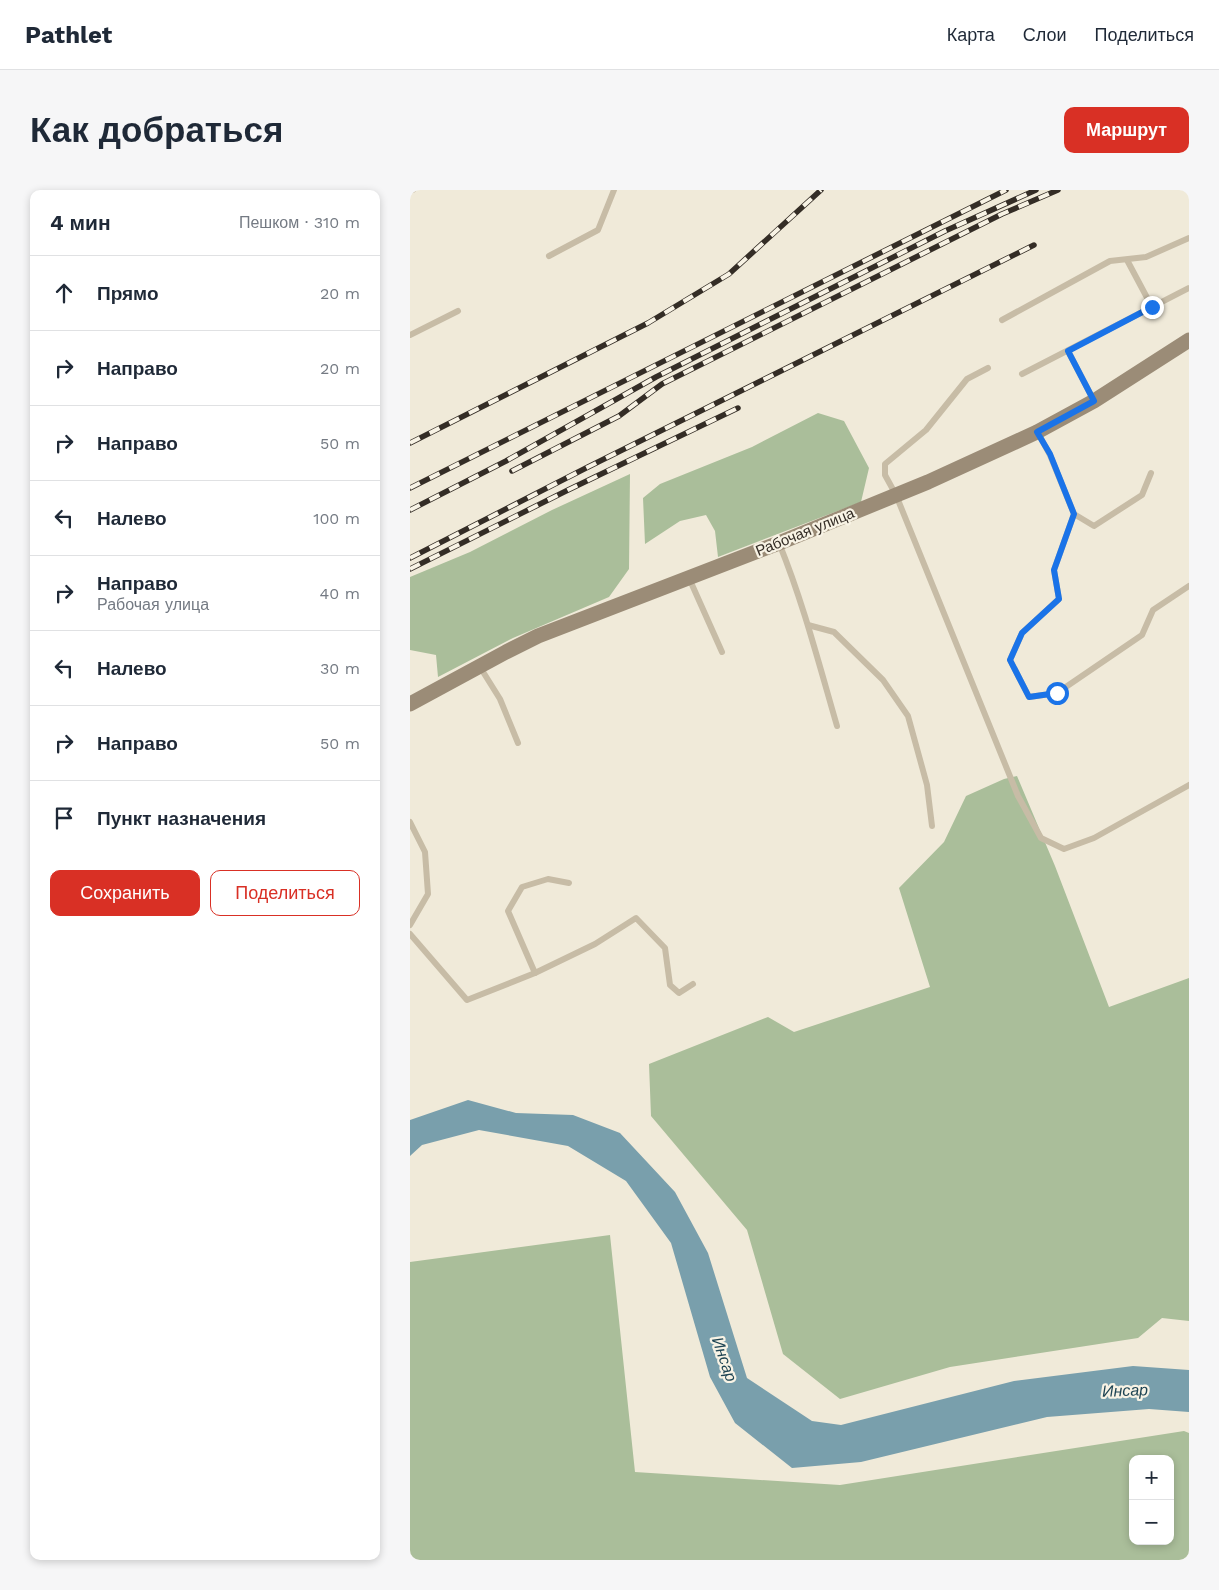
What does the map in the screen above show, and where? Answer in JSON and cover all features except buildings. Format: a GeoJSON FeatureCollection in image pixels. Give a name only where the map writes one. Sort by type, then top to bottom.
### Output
{"type":"FeatureCollection","features":[{"type":"Feature","properties":{"kind":"street","name":"Рабочая улица"},"geometry":{"type":"LineString","coordinates":[[410,704],[538,636],[779,543],[928,482],[1037,432],[1094,401],[1189,340]]}},
{"type":"Feature","properties":{"kind":"lane"},"geometry":{"type":"LineString","coordinates":[[548,256],[598,230],[614,190]]}},
{"type":"Feature","properties":{"kind":"lane"},"geometry":{"type":"LineString","coordinates":[[1002,320],[1110,261],[1146,257],[1189,238]]}},
{"type":"Feature","properties":{"kind":"lane"},"geometry":{"type":"LineString","coordinates":[[1127,260],[1152,307]]}},
{"type":"Feature","properties":{"kind":"lane"},"geometry":{"type":"LineString","coordinates":[[1022,374],[1189,288]]}},
{"type":"Feature","properties":{"kind":"lane"},"geometry":{"type":"LineString","coordinates":[[410,334],[458,311]]}},
{"type":"Feature","properties":{"kind":"lane"},"geometry":{"type":"LineString","coordinates":[[1068,351],[1094,401]]}},
{"type":"Feature","properties":{"kind":"lane"},"geometry":{"type":"LineString","coordinates":[[988,368],[966,379],[926,430],[885,464],[885,475],[896,495],[1018,796],[1041,838],[1064,849],[1094,838],[1189,785]]}},
{"type":"Feature","properties":{"kind":"lane"},"geometry":{"type":"LineString","coordinates":[[1037,432],[1050,454],[1074,514],[1094,526],[1142,495],[1152,473]]}},
{"type":"Feature","properties":{"kind":"lane"},"geometry":{"type":"LineString","coordinates":[[1074,514],[1054,570],[1059,599],[1022,633],[1010,660],[1029,697],[1057,693],[1142,635],[1153,610],[1189,586]]}},
{"type":"Feature","properties":{"kind":"lane"},"geometry":{"type":"LineString","coordinates":[[779,543],[808,625],[837,726]]}},
{"type":"Feature","properties":{"kind":"lane"},"geometry":{"type":"LineString","coordinates":[[688,577],[722,652]]}},
{"type":"Feature","properties":{"kind":"lane"},"geometry":{"type":"LineString","coordinates":[[808,625],[834,632],[883,680],[908,716],[927,785],[932,826]]}},
{"type":"Feature","properties":{"kind":"lane"},"geometry":{"type":"LineString","coordinates":[[480,666],[500,699],[518,744]]}},
{"type":"Feature","properties":{"kind":"lane"},"geometry":{"type":"LineString","coordinates":[[410,822],[425,852],[428,894],[410,925]]}},
{"type":"Feature","properties":{"kind":"lane"},"geometry":{"type":"LineString","coordinates":[[535,973],[508,912],[522,887],[548,879],[569,883]]}},
{"type":"Feature","properties":{"kind":"lane"},"geometry":{"type":"LineString","coordinates":[[410,934],[467,1000],[535,973],[595,944],[636,918],[665,948],[670,986],[679,993],[693,984]]}},
{"type":"Feature","properties":{"kind":"green space"},"geometry":{"type":"Polygon","coordinates":[[[818,413],[844,421],[869,468],[861,502],[718,557],[715,531],[706,515],[680,521],[645,544],[643,498],[660,484],[752,447],[818,413]]]}},
{"type":"Feature","properties":{"kind":"green space"},"geometry":{"type":"Polygon","coordinates":[[[630,474],[629,569],[609,597],[513,638],[438,677],[436,655],[410,650],[410,577],[470,552],[552,510],[630,474]]]}},
{"type":"Feature","properties":{"kind":"green space"},"geometry":{"type":"Polygon","coordinates":[[[1017,776],[1055,866],[1109,1007],[1189,978],[1189,1321],[1162,1318],[1138,1338],[950,1367],[840,1399],[783,1354],[747,1230],[651,1116],[649,1064],[768,1017],[794,1032],[930,987],[899,888],[944,842],[966,796],[1004,779],[1017,776]]]}},
{"type":"Feature","properties":{"kind":"green space"},"geometry":{"type":"Polygon","coordinates":[[[610,1235],[635,1472],[840,1485],[1184,1431],[1189,1433],[1189,1560],[410,1560],[410,1262],[610,1235]]]}},
{"type":"Feature","properties":{"kind":"water","name":"Инсар"},"geometry":{"type":"Polygon","coordinates":[[[468,1100],[516,1113],[573,1115],[620,1133],[675,1192],[708,1253],[747,1378],[812,1421],[841,1425],[1014,1381],[1133,1366],[1189,1370],[1189,1412],[1149,1409],[1047,1417],[861,1462],[792,1468],[735,1423],[710,1377],[671,1243],[626,1181],[568,1146],[479,1130],[422,1145],[410,1156],[410,1120],[468,1100]]]}},
{"type":"Feature","properties":{"kind":"railway"},"geometry":{"type":"LineString","coordinates":[[410,443],[648,323],[729,274],[821,190]]}},
{"type":"Feature","properties":{"kind":"railway"},"geometry":{"type":"LineString","coordinates":[[410,488],[1006,190]]}},
{"type":"Feature","properties":{"kind":"railway"},"geometry":{"type":"LineString","coordinates":[[410,510],[506,461],[656,377],[945,231],[1036,190]]}},
{"type":"Feature","properties":{"kind":"railway"},"geometry":{"type":"LineString","coordinates":[[512,471],[619,416],[662,384],[1002,214],[1058,190]]}},
{"type":"Feature","properties":{"kind":"railway"},"geometry":{"type":"LineString","coordinates":[[410,558],[588,467],[1034,245]]}},
{"type":"Feature","properties":{"kind":"railway"},"geometry":{"type":"LineString","coordinates":[[410,569],[738,408]]}},
{"type":"Feature","properties":{"kind":"route"},"geometry":{"type":"LineString","coordinates":[[1057,693],[1029,697],[1010,660],[1022,633],[1059,599],[1054,570],[1074,514],[1050,454],[1037,432],[1094,401],[1068,351],[1152,307]]}}]}
